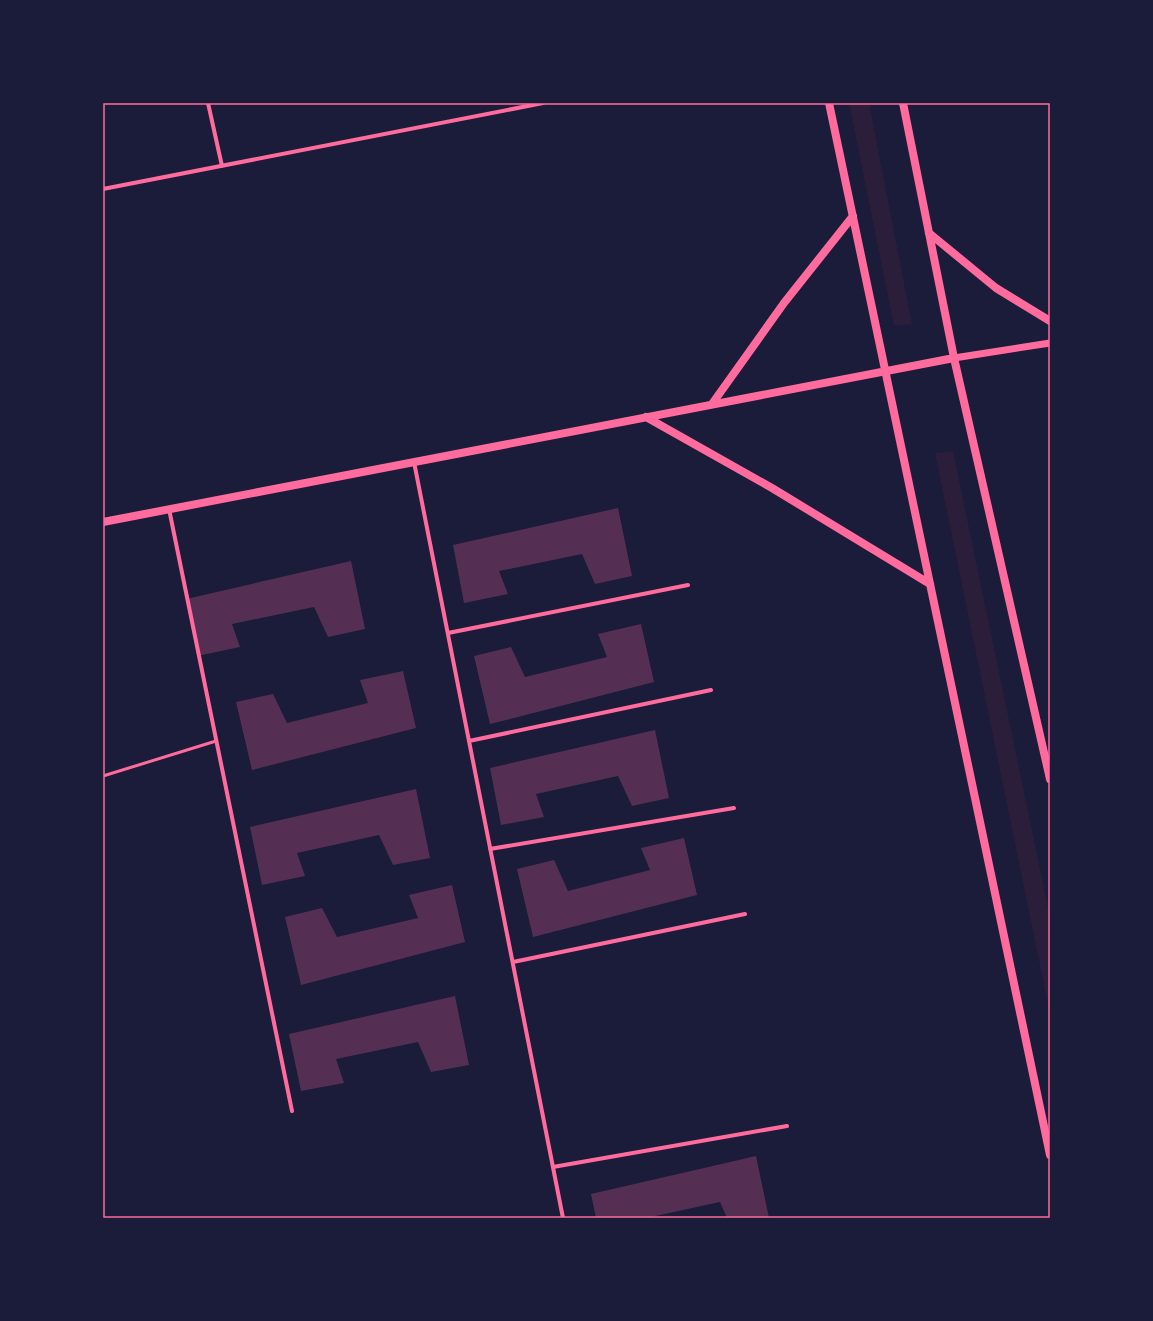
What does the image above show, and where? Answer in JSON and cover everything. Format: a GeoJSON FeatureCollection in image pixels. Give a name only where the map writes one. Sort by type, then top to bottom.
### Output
{"type":"FeatureCollection","features":[{"type":"Feature","properties":{"kind":"main road"},"geometry":{"type":"LineString","coordinates":[[829,103],[1050,1155]]}},
{"type":"Feature","properties":{"kind":"main road"},"geometry":{"type":"LineString","coordinates":[[903,103],[954,358],[1050,779]]}},
{"type":"Feature","properties":{"kind":"main road"},"geometry":{"type":"LineString","coordinates":[[712,404],[784,303],[853,216]]}},
{"type":"Feature","properties":{"kind":"main road"},"geometry":{"type":"LineString","coordinates":[[929,233],[996,288],[1050,321]]}},
{"type":"Feature","properties":{"kind":"main road"},"geometry":{"type":"LineString","coordinates":[[103,522],[954,358]]}},
{"type":"Feature","properties":{"kind":"main road"},"geometry":{"type":"LineString","coordinates":[[646,417],[772,488],[930,584]]}},
{"type":"Feature","properties":{"kind":"street"},"geometry":{"type":"LineString","coordinates":[[208,103],[222,166]]}},
{"type":"Feature","properties":{"kind":"street"},"geometry":{"type":"LineString","coordinates":[[103,189],[543,103]]}},
{"type":"Feature","properties":{"kind":"street"},"geometry":{"type":"LineString","coordinates":[[954,358],[1050,343]]}},
{"type":"Feature","properties":{"kind":"street"},"geometry":{"type":"LineString","coordinates":[[414,462],[563,1218]]}},
{"type":"Feature","properties":{"kind":"street"},"geometry":{"type":"LineString","coordinates":[[169,509],[292,1111]]}},
{"type":"Feature","properties":{"kind":"street"},"geometry":{"type":"LineString","coordinates":[[448,633],[688,585]]}},
{"type":"Feature","properties":{"kind":"street"},"geometry":{"type":"LineString","coordinates":[[469,741],[711,690]]}},
{"type":"Feature","properties":{"kind":"street"},"geometry":{"type":"LineString","coordinates":[[490,850],[734,808]]}},
{"type":"Feature","properties":{"kind":"street"},"geometry":{"type":"LineString","coordinates":[[513,962],[745,914]]}},
{"type":"Feature","properties":{"kind":"street"},"geometry":{"type":"LineString","coordinates":[[553,1167],[787,1126]]}},
{"type":"Feature","properties":{"kind":"lane"},"geometry":{"type":"LineString","coordinates":[[103,776],[216,741]]}},
{"type":"Feature","properties":{"kind":"shaded area"},"geometry":{"type":"Polygon","coordinates":[[[849,103],[869,103],[912,324],[894,326],[849,103]]]}},
{"type":"Feature","properties":{"kind":"shaded area"},"geometry":{"type":"Polygon","coordinates":[[[953,451],[1050,917],[1050,1014],[935,453],[953,451]]]}},
{"type":"Feature","properties":{"kind":"building"},"geometry":{"type":"Polygon","coordinates":[[[618,508],[632,576],[595,584],[582,554],[499,571],[508,594],[464,603],[453,545],[618,508]]]}},
{"type":"Feature","properties":{"kind":"building"},"geometry":{"type":"Polygon","coordinates":[[[351,561],[365,629],[328,637],[314,607],[232,624],[240,647],[197,656],[186,599],[351,561]]]}},
{"type":"Feature","properties":{"kind":"building"},"geometry":{"type":"Polygon","coordinates":[[[641,624],[654,682],[490,724],[474,656],[511,647],[525,677],[607,657],[598,634],[641,624]]]}},
{"type":"Feature","properties":{"kind":"building"},"geometry":{"type":"Polygon","coordinates":[[[403,671],[416,728],[252,770],[236,702],[273,694],[287,723],[368,703],[360,680],[403,671]]]}},
{"type":"Feature","properties":{"kind":"building"},"geometry":{"type":"Polygon","coordinates":[[[655,730],[669,798],[632,806],[618,776],[536,794],[544,817],[501,825],[490,768],[655,730]]]}},
{"type":"Feature","properties":{"kind":"building"},"geometry":{"type":"Polygon","coordinates":[[[416,789],[430,858],[393,865],[379,835],[297,853],[305,876],[262,885],[250,827],[416,789]]]}},
{"type":"Feature","properties":{"kind":"building"},"geometry":{"type":"Polygon","coordinates":[[[684,838],[697,895],[533,937],[517,869],[554,860],[568,891],[650,870],[641,848],[684,838]]]}},
{"type":"Feature","properties":{"kind":"building"},"geometry":{"type":"Polygon","coordinates":[[[452,885],[465,942],[301,985],[285,917],[322,908],[337,937],[418,918],[409,895],[452,885]]]}},
{"type":"Feature","properties":{"kind":"building"},"geometry":{"type":"Polygon","coordinates":[[[455,996],[469,1065],[431,1072],[418,1042],[336,1059],[344,1083],[301,1091],[289,1034],[455,996]]]}},
{"type":"Feature","properties":{"kind":"building"},"geometry":{"type":"Polygon","coordinates":[[[756,1156],[769,1218],[727,1218],[720,1202],[646,1218],[596,1218],[591,1194],[756,1156]]]}}]}
